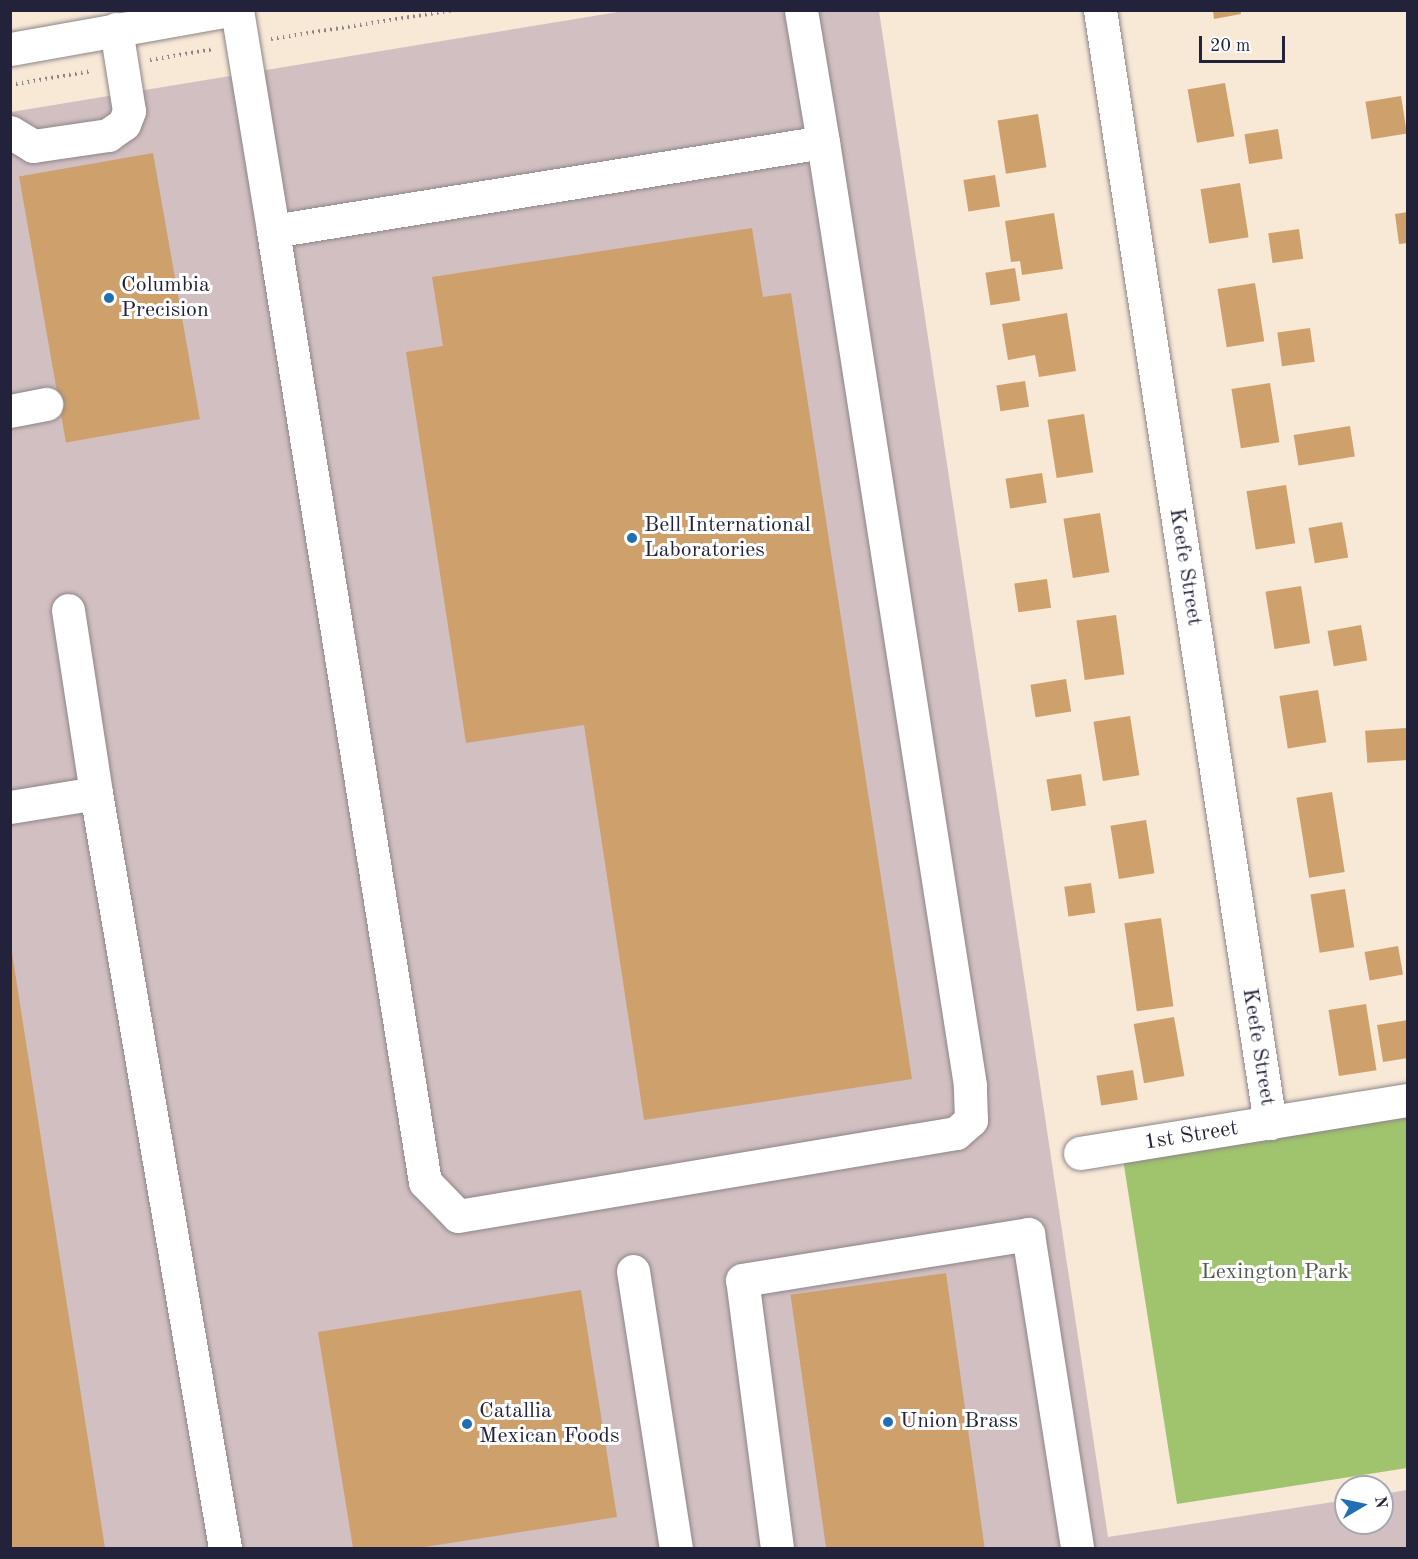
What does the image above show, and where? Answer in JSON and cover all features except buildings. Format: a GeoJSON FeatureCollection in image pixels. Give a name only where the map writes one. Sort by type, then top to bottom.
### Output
{"type":"FeatureCollection","features":[{"type":"Feature","properties":{"kind":"street"},"geometry":{"type":"LineString","coordinates":[[10,49],[229,10]]}},
{"type":"Feature","properties":{"kind":"street"},"geometry":{"type":"LineString","coordinates":[[237,10],[425,1182],[458,1216],[956,1133],[971,1120],[970,1085],[801,10]]}},
{"type":"Feature","properties":{"kind":"street","name":"Keefe Street"},"geometry":{"type":"LineString","coordinates":[[1100,10],[1270,1123]]}},
{"type":"Feature","properties":{"kind":"street"},"geometry":{"type":"LineString","coordinates":[[10,132],[33,146],[108,135],[124,124],[129,111],[116,29]]}},
{"type":"Feature","properties":{"kind":"street"},"geometry":{"type":"LineString","coordinates":[[273,231],[823,142]]}},
{"type":"Feature","properties":{"kind":"street"},"geometry":{"type":"LineString","coordinates":[[10,411],[46,404]]}},
{"type":"Feature","properties":{"kind":"street"},"geometry":{"type":"LineString","coordinates":[[68,610],[96,793],[225,1548]]}},
{"type":"Feature","properties":{"kind":"street"},"geometry":{"type":"LineString","coordinates":[[10,807],[96,793]]}},
{"type":"Feature","properties":{"kind":"street","name":"1st Street"},"geometry":{"type":"LineString","coordinates":[[1080,1153],[1407,1100]]}},
{"type":"Feature","properties":{"kind":"street"},"geometry":{"type":"LineString","coordinates":[[777,1548],[742,1280],[1028,1234],[1077,1548]]}},
{"type":"Feature","properties":{"kind":"street"},"geometry":{"type":"LineString","coordinates":[[633,1271],[676,1548]]}},
{"type":"Feature","properties":{"kind":"shaded area"},"geometry":{"type":"Polygon","coordinates":[[[624,11],[879,11],[1108,1537],[1334,1502],[1334,1535],[1394,1535],[1394,1492],[1407,1490],[1407,1548],[11,1548],[11,112],[624,11]]]}},
{"type":"Feature","properties":{"kind":"green space","name":"Lexington Park"},"geometry":{"type":"Polygon","coordinates":[[[1407,1115],[1407,1468],[1362,1475],[1334,1475],[1334,1479],[1177,1504],[1123,1159],[1407,1115]]]}},
{"type":"Feature","properties":{"kind":"place","name":"Columbia Precision"},"geometry":{"type":"Point","coordinates":[109,298]}},
{"type":"Feature","properties":{"kind":"place","name":"Bell International Laboratories"},"geometry":{"type":"Point","coordinates":[632,538]}},
{"type":"Feature","properties":{"kind":"place","name":"Union Brass"},"geometry":{"type":"Point","coordinates":[888,1422]}},
{"type":"Feature","properties":{"kind":"place","name":"Catallia Mexican Foods"},"geometry":{"type":"Point","coordinates":[467,1424]}}]}
